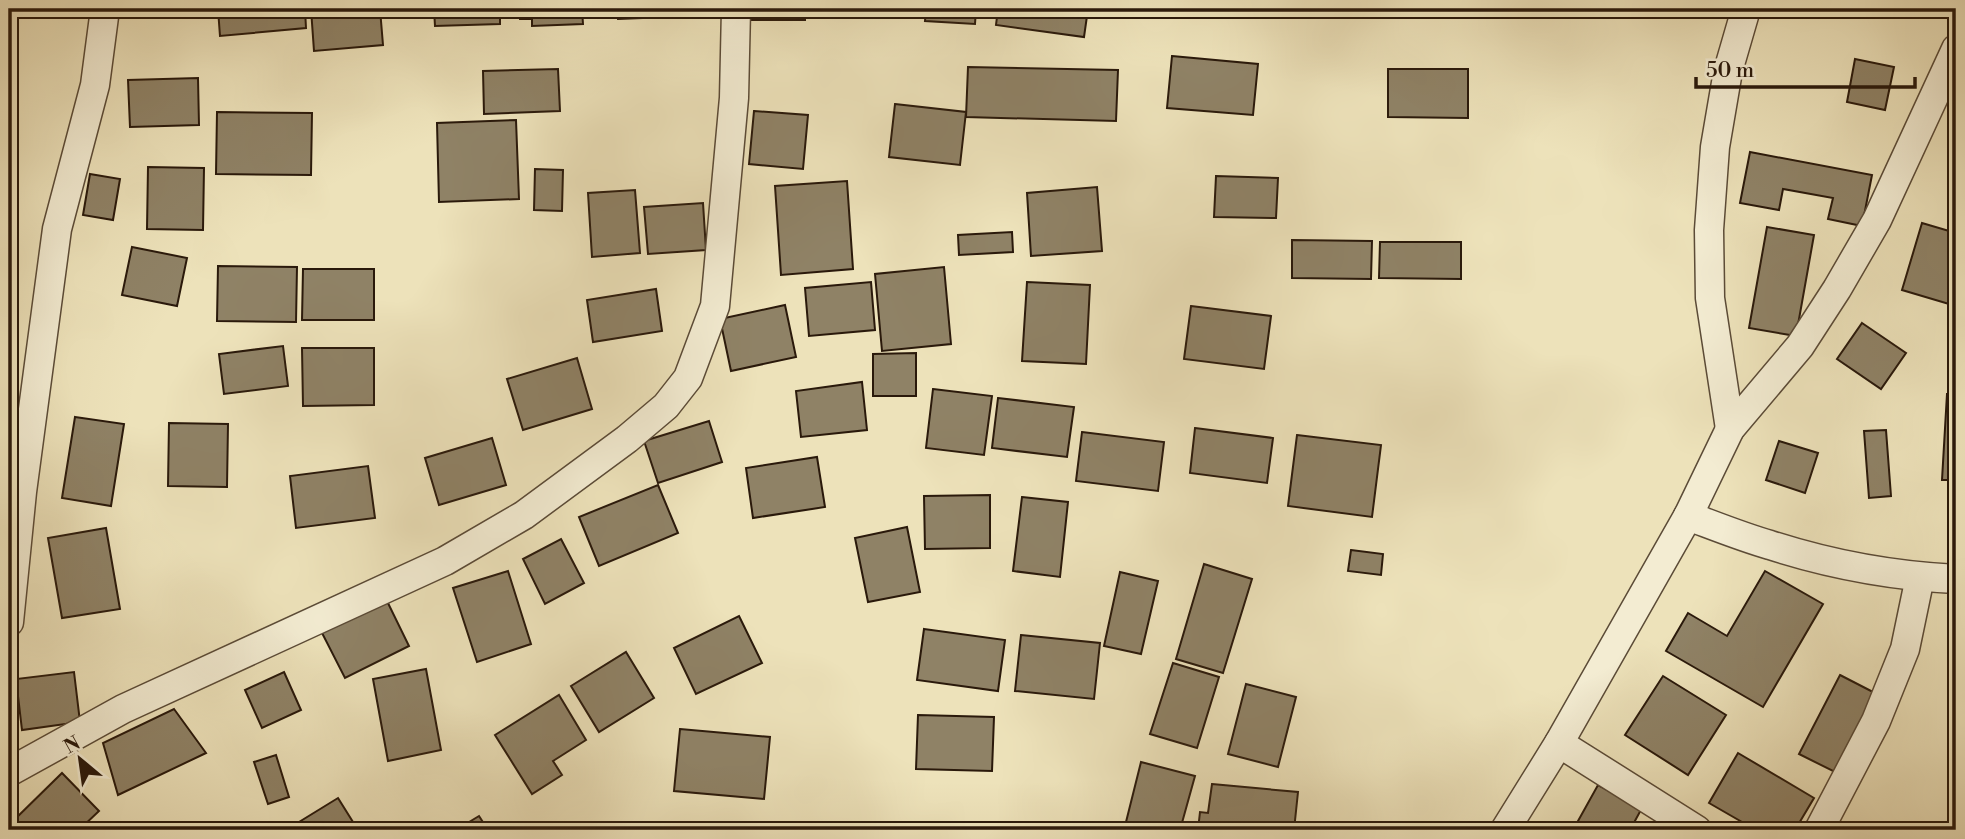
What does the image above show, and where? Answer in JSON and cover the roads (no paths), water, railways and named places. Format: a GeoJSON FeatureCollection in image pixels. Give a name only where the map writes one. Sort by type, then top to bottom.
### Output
{"type":"FeatureCollection","features":[{"type":"Feature","properties":{"kind":"street"},"geometry":{"type":"LineString","coordinates":[[9,622],[22,492],[57,229],[95,85],[105,9]]}},
{"type":"Feature","properties":{"kind":"street"},"geometry":{"type":"LineString","coordinates":[[9,772],[123,709],[445,561],[524,515],[627,439],[666,406],[688,378],[715,306],[734,98],[736,9]]}},
{"type":"Feature","properties":{"kind":"street"},"geometry":{"type":"LineString","coordinates":[[1730,429],[1710,298],[1709,230],[1716,147],[1728,71],[1746,9]]}},
{"type":"Feature","properties":{"kind":"street"},"geometry":{"type":"LineString","coordinates":[[1505,830],[1559,743],[1688,516],[1730,429],[1800,345],[1837,289],[1877,220],[1956,49]]}},
{"type":"Feature","properties":{"kind":"street"},"geometry":{"type":"LineString","coordinates":[[1688,516],[1770,545],[1847,564],[1920,577],[1956,579]]}},
{"type":"Feature","properties":{"kind":"street"},"geometry":{"type":"LineString","coordinates":[[1819,830],[1876,721],[1905,649],[1920,577]]}},
{"type":"Feature","properties":{"kind":"street"},"geometry":{"type":"LineString","coordinates":[[1559,743],[1697,830]]}}]}
